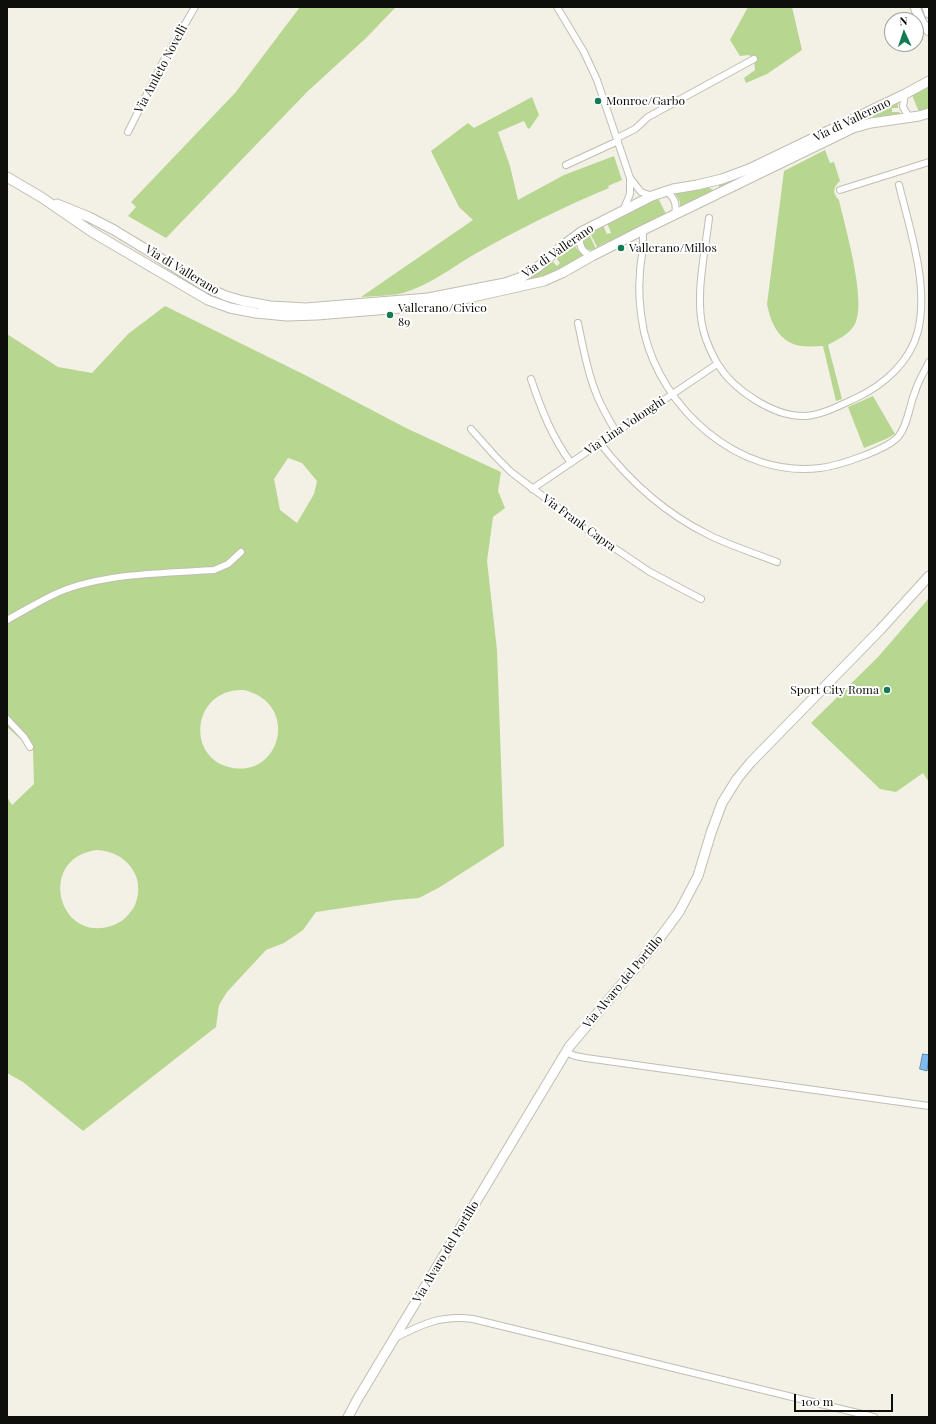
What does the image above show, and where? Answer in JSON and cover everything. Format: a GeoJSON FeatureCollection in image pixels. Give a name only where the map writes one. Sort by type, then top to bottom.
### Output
{"type":"FeatureCollection","features":[{"type":"Feature","properties":{"kind":"street","name":"Via Amleto Novelli"},"geometry":{"type":"LineString","coordinates":[[128,132],[164,60],[195,7]]}},
{"type":"Feature","properties":{"kind":"street"},"geometry":{"type":"LineString","coordinates":[[557,7],[590,65],[618,139],[630,178],[630,194],[622,212]]}},
{"type":"Feature","properties":{"kind":"street"},"geometry":{"type":"LineString","coordinates":[[915,7],[922,23],[929,31]]}},
{"type":"Feature","properties":{"kind":"street"},"geometry":{"type":"LineString","coordinates":[[927,7],[929,13]]}},
{"type":"Feature","properties":{"kind":"street"},"geometry":{"type":"LineString","coordinates":[[566,165],[618,139],[635,129],[648,116],[754,59]]}},
{"type":"Feature","properties":{"kind":"street"},"geometry":{"type":"LineString","coordinates":[[926,82],[929,73]]}},
{"type":"Feature","properties":{"kind":"street","name":"Via di Vallerano"},"geometry":{"type":"LineString","coordinates":[[41,197],[98,222],[147,250],[199,283],[217,292],[243,301],[281,307],[306,308],[413,300],[505,283],[522,277],[582,232],[652,196],[666,191],[707,183],[749,169],[905,94],[926,82]]}},
{"type":"Feature","properties":{"kind":"street"},"geometry":{"type":"LineString","coordinates":[[905,94],[903,107],[909,118]]}},
{"type":"Feature","properties":{"kind":"street","name":"Via di Vallerano"},"geometry":{"type":"LineString","coordinates":[[7,177],[41,197],[92,232],[204,298],[230,308],[268,315],[317,315],[416,308],[540,282],[562,273],[643,230],[853,128],[929,113]]}},
{"type":"Feature","properties":{"kind":"street"},"geometry":{"type":"LineString","coordinates":[[840,190],[929,162]]}},
{"type":"Feature","properties":{"kind":"street"},"geometry":{"type":"LineString","coordinates":[[630,178],[641,192],[652,196]]}},
{"type":"Feature","properties":{"kind":"street"},"geometry":{"type":"LineString","coordinates":[[709,218],[700,293],[700,310],[704,334],[717,364],[732,382],[751,397],[774,409],[784,413],[796,415],[816,414],[850,401],[875,389],[888,378],[903,361],[915,340],[919,327],[922,302],[919,271],[900,185]]}},
{"type":"Feature","properties":{"kind":"street"},"geometry":{"type":"LineString","coordinates":[[666,191],[673,197],[676,203],[675,215]]}},
{"type":"Feature","properties":{"kind":"street"},"geometry":{"type":"LineString","coordinates":[[643,230],[643,246],[639,283],[642,320],[650,350],[658,369],[672,394],[687,413],[703,428],[724,444],[742,454],[769,464],[788,468],[807,469],[833,466],[885,446],[896,438],[903,427],[916,389],[929,362]]}},
{"type":"Feature","properties":{"kind":"street"},"geometry":{"type":"LineString","coordinates":[[582,232],[579,240],[580,247],[584,252],[592,256]]}},
{"type":"Feature","properties":{"kind":"street"},"geometry":{"type":"LineString","coordinates":[[578,323],[592,383],[600,403],[616,432]]}},
{"type":"Feature","properties":{"kind":"street","name":"Via Lina Volonghi"},"geometry":{"type":"LineString","coordinates":[[532,489],[717,364]]}},
{"type":"Feature","properties":{"kind":"street"},"geometry":{"type":"LineString","coordinates":[[531,379],[541,408],[557,443],[571,463]]}},
{"type":"Feature","properties":{"kind":"street","name":"Via Frank Capra"},"geometry":{"type":"LineString","coordinates":[[471,429],[506,467],[532,489],[618,551],[664,580],[701,599]]}},
{"type":"Feature","properties":{"kind":"street"},"geometry":{"type":"LineString","coordinates":[[600,443],[635,484],[676,517],[710,536],[777,562]]}},
{"type":"Feature","properties":{"kind":"street"},"geometry":{"type":"LineString","coordinates":[[7,620],[66,589],[90,582],[116,577],[214,570],[228,564],[242,552]]}},
{"type":"Feature","properties":{"kind":"street","name":"Via Alvaro del Portillo"},"geometry":{"type":"LineString","coordinates":[[348,1417],[566,1052],[585,1027],[653,947],[679,912],[698,876],[718,812],[727,794],[740,775],[880,630],[929,576]]}},
{"type":"Feature","properties":{"kind":"street"},"geometry":{"type":"LineString","coordinates":[[7,719],[24,737],[30,747]]}},
{"type":"Feature","properties":{"kind":"street"},"geometry":{"type":"LineString","coordinates":[[566,1052],[575,1056],[586,1058],[929,1106]]}},
{"type":"Feature","properties":{"kind":"street"},"geometry":{"type":"LineString","coordinates":[[395,1338],[425,1324],[438,1320],[457,1318],[472,1319],[874,1417]]}},
{"type":"Feature","properties":{"kind":"green space"},"geometry":{"type":"Polygon","coordinates":[[[300,7],[396,7],[365,39],[308,91],[166,238],[128,216],[136,207],[131,202],[235,93],[300,7]]]}},
{"type":"Feature","properties":{"kind":"green space"},"geometry":{"type":"Polygon","coordinates":[[[748,7],[792,7],[802,50],[767,74],[746,83],[744,78],[755,70],[754,59],[749,55],[740,56],[730,40],[748,7]]]}},
{"type":"Feature","properties":{"kind":"green space"},"geometry":{"type":"Polygon","coordinates":[[[929,85],[929,108],[919,112],[912,95],[929,85]]]}},
{"type":"Feature","properties":{"kind":"green space"},"geometry":{"type":"Polygon","coordinates":[[[532,97],[539,115],[530,128],[528,129],[524,121],[498,132],[510,166],[518,200],[564,175],[614,156],[622,180],[608,186],[609,188],[508,236],[422,286],[399,294],[361,297],[473,220],[459,207],[431,151],[468,123],[474,128],[532,97]]]}},
{"type":"Feature","properties":{"kind":"green space"},"geometry":{"type":"Polygon","coordinates":[[[898,102],[898,108],[892,108],[892,112],[899,112],[901,114],[853,124],[898,102]]]}},
{"type":"Feature","properties":{"kind":"green space"},"geometry":{"type":"Polygon","coordinates":[[[825,150],[830,163],[834,162],[840,181],[834,192],[839,200],[850,245],[857,282],[858,299],[858,313],[853,328],[828,345],[842,399],[836,401],[823,346],[799,346],[786,340],[774,326],[767,304],[784,171],[825,150]]]}},
{"type":"Feature","properties":{"kind":"green space"},"geometry":{"type":"Polygon","coordinates":[[[756,171],[680,208],[680,202],[675,193],[708,187],[713,190],[719,188],[719,185],[713,185],[756,171]]]}},
{"type":"Feature","properties":{"kind":"green space"},"geometry":{"type":"Polygon","coordinates":[[[658,198],[666,214],[597,247],[590,233],[603,225],[607,234],[611,233],[607,223],[658,198]]]}},
{"type":"Feature","properties":{"kind":"green space"},"geometry":{"type":"Polygon","coordinates":[[[588,232],[596,249],[587,249],[583,244],[584,237],[588,232]]]}},
{"type":"Feature","properties":{"kind":"green space"},"geometry":{"type":"Polygon","coordinates":[[[575,240],[576,248],[584,256],[548,275],[515,285],[551,260],[557,266],[560,263],[555,257],[575,240]]]}},
{"type":"Feature","properties":{"kind":"green space"},"geometry":{"type":"Polygon","coordinates":[[[165,306],[307,376],[406,428],[501,472],[498,491],[505,508],[493,517],[487,561],[497,650],[504,846],[440,887],[419,898],[316,912],[303,930],[284,943],[266,950],[227,992],[219,1005],[216,1027],[83,1131],[23,1082],[7,1073],[7,797],[12,805],[34,784],[33,750],[7,727],[7,334],[58,367],[92,373],[128,334],[165,306]],[[288,458],[274,479],[280,510],[297,523],[314,494],[317,481],[302,463],[288,458]],[[244,690],[226,692],[213,700],[205,712],[201,725],[201,739],[207,752],[218,762],[233,768],[250,767],[263,761],[273,750],[278,737],[278,723],[272,709],[261,697],[244,690]],[[97,850],[78,856],[66,867],[61,882],[61,897],[67,911],[78,922],[92,928],[111,926],[118,923],[131,912],[135,905],[138,894],[136,875],[124,860],[107,851],[97,850]]]}},
{"type":"Feature","properties":{"kind":"green space"},"geometry":{"type":"Polygon","coordinates":[[[873,396],[895,434],[864,448],[848,407],[873,396]]]}},
{"type":"Feature","properties":{"kind":"green space","name":"Sport City Roma"},"geometry":{"type":"Polygon","coordinates":[[[929,598],[929,782],[923,773],[896,792],[880,789],[811,723],[878,657],[929,598]]]}},
{"type":"Feature","properties":{"kind":"water"},"geometry":{"type":"Polygon","coordinates":[[[923,1054],[929,1055],[927,1071],[920,1069],[923,1054]]]}},
{"type":"Feature","properties":{"kind":"place","name":"Monroe/Garbo"},"geometry":{"type":"Point","coordinates":[598,101]}},
{"type":"Feature","properties":{"kind":"place","name":"Vallerano/Millos"},"geometry":{"type":"Point","coordinates":[621,248]}},
{"type":"Feature","properties":{"kind":"place","name":"Vallerano/Civico 89"},"geometry":{"type":"Point","coordinates":[390,315]}},
{"type":"Feature","properties":{"kind":"place","name":"Sport City Roma"},"geometry":{"type":"Point","coordinates":[887,690]}}]}
